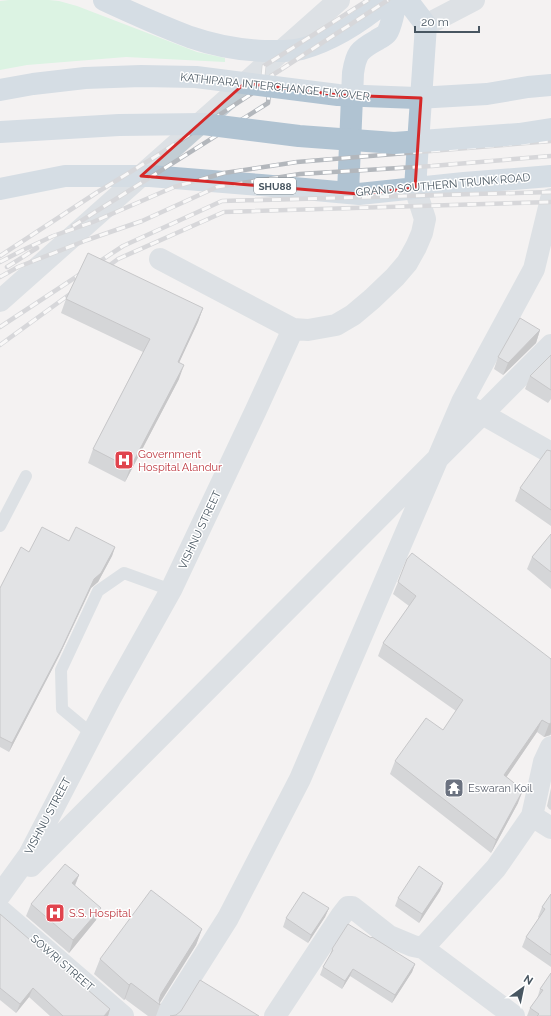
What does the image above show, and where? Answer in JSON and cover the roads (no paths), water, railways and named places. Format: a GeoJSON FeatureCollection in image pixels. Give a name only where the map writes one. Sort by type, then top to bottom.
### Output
{"type":"FeatureCollection","features":[{"type":"Feature","properties":{"kind":"main road"},"geometry":{"type":"LineString","coordinates":[[104,0],[191,37],[230,47],[280,52],[299,49],[320,43],[356,24],[387,0]]}},
{"type":"Feature","properties":{"kind":"main road"},"geometry":{"type":"LineString","coordinates":[[348,193],[354,66],[357,56],[365,46],[387,34],[396,0]]}},
{"type":"Feature","properties":{"kind":"main road"},"geometry":{"type":"LineString","coordinates":[[407,0],[426,25],[414,188]]}},
{"type":"Feature","properties":{"kind":"main road","name":"KATHIPARA INTERCHANGE FLYOVER"},"geometry":{"type":"LineString","coordinates":[[0,90],[33,84],[85,78],[141,76],[196,77],[338,95],[417,98],[487,94],[528,87],[551,85]]}},
{"type":"Feature","properties":{"kind":"main road"},"geometry":{"type":"LineString","coordinates":[[0,132],[119,125],[203,124],[299,136],[394,143],[519,134],[551,130]]}},
{"type":"Feature","properties":{"kind":"main road","name":"GRAND SOUTHERN TRUNK ROAD"},"geometry":{"type":"LineString","coordinates":[[0,189],[65,176],[150,176],[359,194],[551,176]]}},
{"type":"Feature","properties":{"kind":"street"},"geometry":{"type":"LineString","coordinates":[[0,301],[339,0]]}},
{"type":"Feature","properties":{"kind":"street"},"geometry":{"type":"LineString","coordinates":[[426,25],[474,0]]}},
{"type":"Feature","properties":{"kind":"street"},"geometry":{"type":"LineString","coordinates":[[160,259],[293,329],[308,330],[336,325],[354,315],[407,263],[422,233],[425,219],[414,188]]}},
{"type":"Feature","properties":{"kind":"street"},"geometry":{"type":"LineString","coordinates":[[166,1016],[228,918],[300,779],[462,402],[534,269],[551,200]]}},
{"type":"Feature","properties":{"kind":"street","name":"VISHNU STREET"},"geometry":{"type":"LineString","coordinates":[[0,896],[29,855],[110,699],[171,590],[293,329]]}},
{"type":"Feature","properties":{"kind":"street"},"geometry":{"type":"LineString","coordinates":[[0,896],[551,345]]}},
{"type":"Feature","properties":{"kind":"street"},"geometry":{"type":"LineString","coordinates":[[462,402],[551,453]]}},
{"type":"Feature","properties":{"kind":"street"},"geometry":{"type":"LineString","coordinates":[[423,948],[496,868],[532,816],[544,762],[551,747]]}},
{"type":"Feature","properties":{"kind":"street"},"geometry":{"type":"LineString","coordinates":[[532,816],[551,828]]}},
{"type":"Feature","properties":{"kind":"street"},"geometry":{"type":"LineString","coordinates":[[275,1016],[348,907],[352,907],[357,910],[389,936],[413,946],[423,948],[514,1016]]}},
{"type":"Feature","properties":{"kind":"street","name":"SOWRI STREET"},"geometry":{"type":"LineString","coordinates":[[0,910],[123,1016]]}},
{"type":"Feature","properties":{"kind":"lane"},"geometry":{"type":"LineString","coordinates":[[0,526],[26,476]]}},
{"type":"Feature","properties":{"kind":"lane"},"geometry":{"type":"LineString","coordinates":[[92,734],[62,709],[61,670],[98,591],[124,573],[171,590]]}},
{"type":"Feature","properties":{"kind":"railway"},"geometry":{"type":"LineString","coordinates":[[0,256],[262,87],[264,66],[368,0]]}},
{"type":"Feature","properties":{"kind":"railway"},"geometry":{"type":"LineString","coordinates":[[73,226],[268,103],[271,76],[388,0]]}},
{"type":"Feature","properties":{"kind":"railway"},"geometry":{"type":"LineString","coordinates":[[0,262],[53,236],[93,222],[174,187],[224,173],[297,162],[551,141]]}},
{"type":"Feature","properties":{"kind":"railway"},"geometry":{"type":"LineString","coordinates":[[0,277],[18,267],[87,240],[142,221],[217,187],[300,174],[432,166],[551,156]]}},
{"type":"Feature","properties":{"kind":"railway"},"geometry":{"type":"LineString","coordinates":[[0,327],[123,246],[222,201],[551,192]]}},
{"type":"Feature","properties":{"kind":"railway"},"geometry":{"type":"LineString","coordinates":[[103,270],[118,259],[224,212],[551,202]]}},
{"type":"Feature","properties":{"kind":"railway"},"geometry":{"type":"LineString","coordinates":[[7,267],[37,248]]}},
{"type":"Feature","properties":{"kind":"railway"},"geometry":{"type":"LineString","coordinates":[[0,345],[77,289]]}},
{"type":"Feature","properties":{"kind":"place","name":"Government Hospital Alandur"},"geometry":{"type":"Point","coordinates":[124,460]}},
{"type":"Feature","properties":{"kind":"place","name":"Eswaran Koil"},"geometry":{"type":"Point","coordinates":[454,788]}},
{"type":"Feature","properties":{"kind":"place","name":"S.S. Hospital"},"geometry":{"type":"Point","coordinates":[55,913]}}]}
